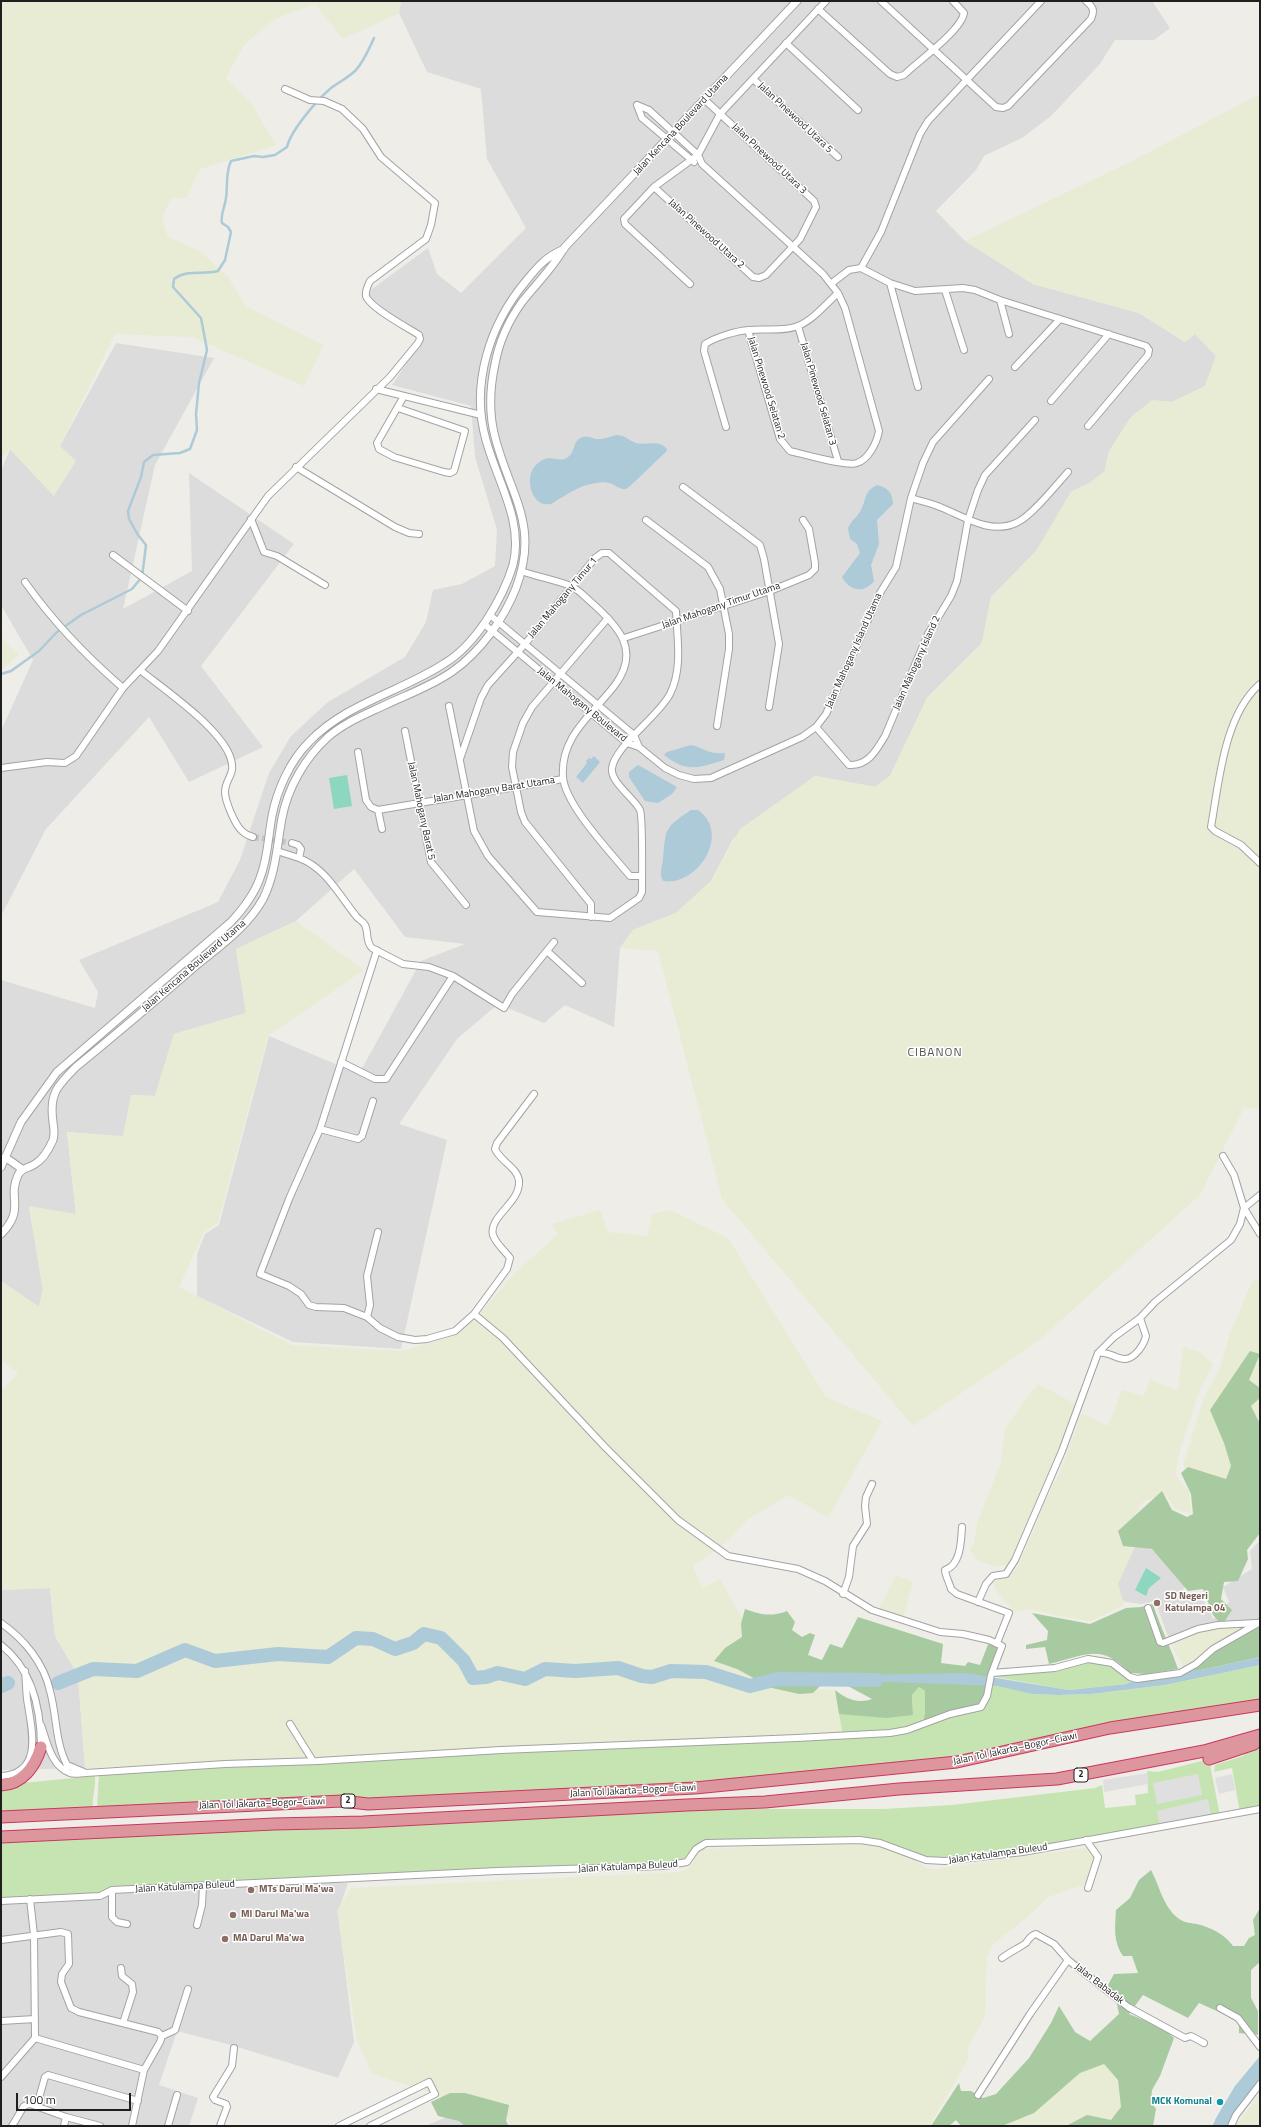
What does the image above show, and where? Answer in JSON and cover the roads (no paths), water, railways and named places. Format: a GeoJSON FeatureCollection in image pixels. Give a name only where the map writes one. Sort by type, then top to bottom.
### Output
{"type":"FeatureCollection","features":[{"type":"Feature","properties":{"kind":"highway","name":"Jalan Tol Jakarta–Bogor–Ciawi"},"geometry":{"type":"LineString","coordinates":[[1,1817],[235,1805],[342,1801],[368,1804],[596,1794],[762,1782],[957,1762],[1110,1728],[1260,1705]]}},
{"type":"Feature","properties":{"kind":"highway","name":"Jalan Tol Jakarta–Bogor–Ciawi"},"geometry":{"type":"LineString","coordinates":[[1,1837],[274,1824],[363,1822],[688,1804],[765,1802],[899,1790],[1057,1779],[1204,1751],[1260,1735]]}},
{"type":"Feature","properties":{"kind":"highway"},"geometry":{"type":"LineString","coordinates":[[1209,1759],[1260,1742]]}},
{"type":"Feature","properties":{"kind":"highway"},"geometry":{"type":"LineString","coordinates":[[1,1785],[12,1783],[29,1772],[37,1762],[41,1747]]}},
{"type":"Feature","properties":{"kind":"highway"},"geometry":{"type":"LineString","coordinates":[[688,1804],[741,1809]]}},
{"type":"Feature","properties":{"kind":"street","name":"Jalan Kencana Boulevard Utama"},"geometry":{"type":"LineString","coordinates":[[53,1093],[76,1068],[247,920],[262,900],[270,880],[277,851],[282,816],[287,799],[302,766],[314,750],[344,724],[453,671],[471,655],[492,630],[515,590],[521,571],[526,544],[524,523],[519,502],[495,436],[492,414],[491,390],[495,364],[509,322],[521,303],[556,263],[564,248],[797,1]]}},
{"type":"Feature","properties":{"kind":"street"},"geometry":{"type":"LineString","coordinates":[[690,284],[625,224],[624,219],[654,187],[691,162],[698,154],[720,114],[826,1]]}},
{"type":"Feature","properties":{"kind":"street"},"geometry":{"type":"LineString","coordinates":[[880,1],[934,48],[996,107],[1003,108],[1008,106],[1091,19],[1094,12],[1092,7],[1086,1]]}},
{"type":"Feature","properties":{"kind":"street"},"geometry":{"type":"LineString","coordinates":[[818,9],[890,74],[897,77],[904,74],[942,42],[963,20],[964,13],[953,1]]}},
{"type":"Feature","properties":{"kind":"street"},"geometry":{"type":"LineString","coordinates":[[861,268],[881,232],[920,134],[928,121],[1041,1]]}},
{"type":"Feature","properties":{"kind":"street"},"geometry":{"type":"LineString","coordinates":[[786,43],[858,110]]}},
{"type":"Feature","properties":{"kind":"street","name":"Jalan Pinewood Utara 5"},"geometry":{"type":"LineString","coordinates":[[753,79],[838,158]]}},
{"type":"Feature","properties":{"kind":"street"},"geometry":{"type":"LineString","coordinates":[[1,768],[47,762],[65,763],[76,756],[123,688],[158,651],[188,611],[268,496],[296,467],[390,377],[420,339],[418,335],[372,304],[366,296],[370,281],[426,239],[436,203],[381,157],[363,129],[342,109],[321,100],[310,100],[285,89]]}},
{"type":"Feature","properties":{"kind":"street","name":"Jalan Pinewood Utara 3"},"geometry":{"type":"LineString","coordinates":[[704,99],[814,201],[816,207],[800,240],[793,246]]}},
{"type":"Feature","properties":{"kind":"street"},"geometry":{"type":"LineString","coordinates":[[702,164],[691,162],[642,118],[637,105],[649,110],[698,154],[702,164],[793,246],[832,283],[838,293],[845,308],[879,431],[877,442],[864,459],[856,464],[838,462]]}},
{"type":"Feature","properties":{"kind":"street","name":"Jalan Pinewood Utara 2"},"geometry":{"type":"LineString","coordinates":[[654,187],[753,277],[759,278],[766,275],[793,246]]}},
{"type":"Feature","properties":{"kind":"street","name":"Jalan Kencana Boulevard Utama"},"geometry":{"type":"LineString","coordinates":[[1,1167],[22,1122],[45,1086],[70,1060],[231,922],[243,909],[253,895],[261,877],[278,795],[294,761],[307,744],[339,716],[447,663],[464,648],[484,624],[506,586],[513,564],[516,544],[514,525],[509,505],[485,438],[481,415],[481,389],[485,362],[500,318],[513,297],[548,256],[564,248]]}},
{"type":"Feature","properties":{"kind":"street"},"geometry":{"type":"LineString","coordinates":[[832,283],[849,270],[861,268],[890,283],[915,291],[963,288],[975,290],[1000,300],[1146,346],[1149,350],[1148,356],[1088,426]]}},
{"type":"Feature","properties":{"kind":"street"},"geometry":{"type":"LineString","coordinates":[[890,283],[918,387]]}},
{"type":"Feature","properties":{"kind":"street"},"geometry":{"type":"LineString","coordinates":[[945,290],[964,350]]}},
{"type":"Feature","properties":{"kind":"street"},"geometry":{"type":"LineString","coordinates":[[726,427],[704,351],[706,344],[711,340],[748,330],[787,329],[798,326],[808,320],[838,293]]}},
{"type":"Feature","properties":{"kind":"street"},"geometry":{"type":"LineString","coordinates":[[1000,300],[1009,334]]}},
{"type":"Feature","properties":{"kind":"street"},"geometry":{"type":"LineString","coordinates":[[1015,367],[1060,319]]}},
{"type":"Feature","properties":{"kind":"street","name":"Jalan Pinewood Selatan 3"},"geometry":{"type":"LineString","coordinates":[[798,326],[838,462]]}},
{"type":"Feature","properties":{"kind":"street","name":"Jalan Pinewood Selatan 2"},"geometry":{"type":"LineString","coordinates":[[748,330],[780,439],[784,446],[790,451],[838,462]]}},
{"type":"Feature","properties":{"kind":"street"},"geometry":{"type":"LineString","coordinates":[[1051,401],[1109,334]]}},
{"type":"Feature","properties":{"kind":"street","name":"Jalan Mahogany Island Utama"},"geometry":{"type":"LineString","coordinates":[[639,747],[665,768],[679,776],[694,779],[711,778],[802,737],[816,727],[826,714],[880,593],[896,567],[911,498],[923,463],[933,442],[989,379]]}},
{"type":"Feature","properties":{"kind":"street"},"geometry":{"type":"LineString","coordinates":[[376,389],[481,415],[492,414]]}},
{"type":"Feature","properties":{"kind":"street"},"geometry":{"type":"LineString","coordinates":[[398,408],[464,431],[454,472],[444,472],[394,458],[379,449],[377,443],[404,396]]}},
{"type":"Feature","properties":{"kind":"street","name":"Jalan Mahogany Island 2"},"geometry":{"type":"LineString","coordinates":[[816,727],[849,765],[858,765],[867,760],[876,752],[885,736],[928,634],[951,596],[957,581],[972,504],[985,475],[1035,420]]}},
{"type":"Feature","properties":{"kind":"street"},"geometry":{"type":"LineString","coordinates":[[296,467],[395,527],[410,533],[419,534]]}},
{"type":"Feature","properties":{"kind":"street"},"geometry":{"type":"LineString","coordinates":[[911,498],[939,506],[968,520],[984,525],[1002,526],[1016,524],[1027,516],[1068,472]]}},
{"type":"Feature","properties":{"kind":"street"},"geometry":{"type":"LineString","coordinates":[[683,487],[760,545],[764,558],[779,644],[769,708]]}},
{"type":"Feature","properties":{"kind":"street"},"geometry":{"type":"LineString","coordinates":[[251,519],[264,552],[276,556],[325,585]]}},
{"type":"Feature","properties":{"kind":"street"},"geometry":{"type":"LineString","coordinates":[[646,520],[708,567],[720,589],[724,606],[729,649],[717,726]]}},
{"type":"Feature","properties":{"kind":"street","name":"Jalan Mahogany Timur Utama"},"geometry":{"type":"LineString","coordinates":[[624,638],[770,591],[809,575],[815,569],[809,529],[803,520]]}},
{"type":"Feature","properties":{"kind":"street","name":"Jalan Mahogany Timur 1"},"geometry":{"type":"LineString","coordinates":[[460,759],[481,698],[488,685],[525,644],[602,552],[609,553],[676,611],[677,621]]}},
{"type":"Feature","properties":{"kind":"street"},"geometry":{"type":"LineString","coordinates":[[113,555],[188,611]]}},
{"type":"Feature","properties":{"kind":"street"},"geometry":{"type":"LineString","coordinates":[[521,571],[572,587],[608,618],[624,638],[626,656],[621,673],[615,684],[574,733],[566,748],[563,763],[563,779],[568,795],[625,870],[630,876],[642,876]]}},
{"type":"Feature","properties":{"kind":"street"},"geometry":{"type":"LineString","coordinates":[[25,582],[54,620],[83,652],[123,688]]}},
{"type":"Feature","properties":{"kind":"street","name":"Jalan Mahogany Boulevard"},"geometry":{"type":"LineString","coordinates":[[490,614],[634,735],[639,747]]}},
{"type":"Feature","properties":{"kind":"street"},"geometry":{"type":"LineString","coordinates":[[591,917],[591,904],[526,822],[521,812],[512,767],[513,752],[523,723],[532,707],[608,618]]}},
{"type":"Feature","properties":{"kind":"street"},"geometry":{"type":"LineString","coordinates":[[449,706],[474,831],[479,843],[488,856],[537,912],[610,918],[639,898],[642,892],[640,811],[615,779],[612,769],[615,759],[627,743],[664,703],[670,694],[679,653],[677,621]]}},
{"type":"Feature","properties":{"kind":"street","name":"Jalan Mahogany Boulevard"},"geometry":{"type":"LineString","coordinates":[[484,624],[627,743],[639,747]]}},
{"type":"Feature","properties":{"kind":"street"},"geometry":{"type":"LineString","coordinates":[[140,670],[209,729],[227,750],[233,771],[226,788],[226,795],[236,823],[242,832],[253,837]]}},
{"type":"Feature","properties":{"kind":"street"},"geometry":{"type":"LineString","coordinates":[[1260,684],[1250,692],[1231,731],[1211,827],[1215,831],[1240,845],[1260,863]]}},
{"type":"Feature","properties":{"kind":"street","name":"Jalan Mahogany Barat 5"},"geometry":{"type":"LineString","coordinates":[[404,731],[431,862],[466,905]]}},
{"type":"Feature","properties":{"kind":"street"},"geometry":{"type":"LineString","coordinates":[[358,752],[366,800],[371,806],[378,810],[382,829]]}},
{"type":"Feature","properties":{"kind":"street","name":"Jalan Mahogany Barat Utama"},"geometry":{"type":"LineString","coordinates":[[378,810],[563,779]]}},
{"type":"Feature","properties":{"kind":"street"},"geometry":{"type":"LineString","coordinates":[[292,843],[300,847],[299,858]]}},
{"type":"Feature","properties":{"kind":"street"},"geometry":{"type":"LineString","coordinates":[[277,851],[310,863],[334,885],[356,917],[364,924],[368,944],[403,964],[429,967],[453,976],[504,1008],[512,994],[554,942]]}},
{"type":"Feature","properties":{"kind":"street"},"geometry":{"type":"LineString","coordinates":[[377,950],[320,1129],[289,1199],[260,1274],[289,1286],[301,1294],[309,1305],[316,1307],[344,1308],[367,1317],[380,1328],[398,1337],[415,1340],[427,1339],[455,1331],[474,1314],[507,1269],[509,1264],[510,1258],[493,1235],[493,1228],[498,1218],[514,1198],[519,1182],[518,1176],[495,1149],[534,1094]]}},
{"type":"Feature","properties":{"kind":"street"},"geometry":{"type":"LineString","coordinates":[[547,951],[582,983]]}},
{"type":"Feature","properties":{"kind":"street"},"geometry":{"type":"LineString","coordinates":[[341,1062],[376,1079],[386,1079],[453,976]]}},
{"type":"Feature","properties":{"kind":"street"},"geometry":{"type":"LineString","coordinates":[[1,1234],[13,1221],[16,1205],[16,1182],[22,1169],[34,1165],[44,1158],[54,1138],[51,1108],[53,1093],[45,1086]]}},
{"type":"Feature","properties":{"kind":"street"},"geometry":{"type":"LineString","coordinates":[[320,1129],[358,1139],[362,1136],[373,1101]]}},
{"type":"Feature","properties":{"kind":"street"},"geometry":{"type":"LineString","coordinates":[[1223,1156],[1234,1175],[1244,1208],[1260,1234]]}},
{"type":"Feature","properties":{"kind":"street"},"geometry":{"type":"LineString","coordinates":[[5,1157],[22,1169]]}},
{"type":"Feature","properties":{"kind":"street"},"geometry":{"type":"LineString","coordinates":[[978,1602],[989,1580],[993,1576],[1006,1574],[1015,1560],[1062,1451],[1098,1353],[1114,1338],[1140,1318],[1156,1302],[1231,1240],[1240,1224],[1244,1208],[1260,1195]]}},
{"type":"Feature","properties":{"kind":"street"},"geometry":{"type":"LineString","coordinates":[[367,1317],[370,1305],[367,1276],[378,1232]]}},
{"type":"Feature","properties":{"kind":"street"},"geometry":{"type":"LineString","coordinates":[[1,1644],[13,1654],[25,1672],[35,1698],[41,1725],[51,1755],[60,1767],[71,1774],[507,1749],[890,1733],[907,1730],[950,1714],[981,1707],[987,1696],[991,1674],[1002,1646],[997,1643],[963,1634],[940,1632],[872,1610],[843,1594],[825,1581],[798,1569],[728,1556],[678,1520],[605,1447],[504,1338],[474,1314]]}},
{"type":"Feature","properties":{"kind":"street"},"geometry":{"type":"LineString","coordinates":[[1098,1353],[1105,1353],[1123,1359],[1132,1356],[1141,1348],[1146,1336],[1140,1318]]}},
{"type":"Feature","properties":{"kind":"street"},"geometry":{"type":"LineString","coordinates":[[843,1594],[849,1577],[853,1546],[867,1524],[865,1506],[866,1497],[872,1484]]}},
{"type":"Feature","properties":{"kind":"street"},"geometry":{"type":"LineString","coordinates":[[962,1527],[959,1554],[950,1568],[945,1570],[945,1574],[950,1582],[953,1592],[1009,1613],[997,1643]]}},
{"type":"Feature","properties":{"kind":"street"},"geometry":{"type":"LineString","coordinates":[[1148,1608],[1160,1642],[1163,1643],[1198,1629],[1218,1625],[1258,1623]]}},
{"type":"Feature","properties":{"kind":"street"},"geometry":{"type":"LineString","coordinates":[[1,1623],[22,1640],[40,1665],[50,1690],[61,1753],[67,1765],[86,1773]]}},
{"type":"Feature","properties":{"kind":"street"},"geometry":{"type":"LineString","coordinates":[[991,1674],[1054,1668],[1088,1660],[1112,1663],[1130,1677],[1137,1679],[1180,1673],[1196,1664],[1213,1649],[1258,1623]]}},
{"type":"Feature","properties":{"kind":"street"},"geometry":{"type":"LineString","coordinates":[[1,1776],[18,1771],[28,1761],[33,1747],[25,1672]]}},
{"type":"Feature","properties":{"kind":"street"},"geometry":{"type":"LineString","coordinates":[[290,1724],[313,1761]]}},
{"type":"Feature","properties":{"kind":"street"},"geometry":{"type":"LineString","coordinates":[[41,1725],[41,1747]]}},
{"type":"Feature","properties":{"kind":"street","name":"Jalan Katulampa Buleud"},"geometry":{"type":"LineString","coordinates":[[30,1899],[100,1896],[112,1890],[497,1871],[664,1866],[687,1862],[696,1849],[706,1843],[860,1840],[880,1842],[902,1849],[926,1860],[946,1861],[1022,1852],[1260,1808]]}},
{"type":"Feature","properties":{"kind":"street"},"geometry":{"type":"LineString","coordinates":[[1086,1840],[1098,1857],[1088,1888]]}},
{"type":"Feature","properties":{"kind":"street"},"geometry":{"type":"LineString","coordinates":[[197,1925],[202,1905],[203,1886]]}},
{"type":"Feature","properties":{"kind":"street"},"geometry":{"type":"LineString","coordinates":[[112,1890],[112,1918],[117,1922],[127,1924]]}},
{"type":"Feature","properties":{"kind":"street"},"geometry":{"type":"LineString","coordinates":[[1,1901],[30,1899],[34,1934],[35,2019],[35,2038],[1,2077]]}},
{"type":"Feature","properties":{"kind":"street"},"geometry":{"type":"LineString","coordinates":[[1,1940],[34,1934],[61,1932],[68,1934],[69,1964],[62,1974],[61,1982],[72,2009],[158,2032],[162,2036]]}},
{"type":"Feature","properties":{"kind":"street","name":"Jalan Babadak"},"geometry":{"type":"LineString","coordinates":[[1002,1958],[1017,1947],[1023,1946],[1034,1934],[1054,1944],[1068,1960],[1128,2006],[1185,2038],[1191,2036],[1204,2043]]}},
{"type":"Feature","properties":{"kind":"street"},"geometry":{"type":"LineString","coordinates":[[978,2096],[1030,2014],[1068,1960]]}},
{"type":"Feature","properties":{"kind":"street"},"geometry":{"type":"LineString","coordinates":[[121,1968],[122,1976],[132,1984],[133,1992],[123,2023]]}},
{"type":"Feature","properties":{"kind":"street"},"geometry":{"type":"LineString","coordinates":[[132,2126],[144,2070],[162,2036],[175,2030],[188,1989]]}},
{"type":"Feature","properties":{"kind":"street"},"geometry":{"type":"LineString","coordinates":[[1220,2008],[1238,2018],[1260,2047]]}},
{"type":"Feature","properties":{"kind":"street"},"geometry":{"type":"LineString","coordinates":[[1,2021],[35,2019]]}},
{"type":"Feature","properties":{"kind":"street"},"geometry":{"type":"LineString","coordinates":[[35,2038],[144,2070]]}},
{"type":"Feature","properties":{"kind":"street"},"geometry":{"type":"LineString","coordinates":[[220,2126],[227,2107],[213,2098],[232,2066],[234,2048]]}},
{"type":"Feature","properties":{"kind":"street"},"geometry":{"type":"LineString","coordinates":[[37,2105],[45,2078],[48,2075],[138,2101]]}},
{"type":"Feature","properties":{"kind":"street"},"geometry":{"type":"LineString","coordinates":[[339,2126],[428,2082],[436,2094],[370,2126]]}},
{"type":"Feature","properties":{"kind":"street"},"geometry":{"type":"LineString","coordinates":[[1231,2126],[1236,2115],[1260,2084]]}},
{"type":"Feature","properties":{"kind":"street"},"geometry":{"type":"LineString","coordinates":[[168,2126],[177,2095]]}},
{"type":"Feature","properties":{"kind":"street"},"geometry":{"type":"LineString","coordinates":[[12,2126],[24,2106],[30,2104],[37,2105],[66,2117],[100,2126]]}},
{"type":"Feature","properties":{"kind":"street"},"geometry":{"type":"LineString","coordinates":[[64,2126],[66,2117]]}},
{"type":"Feature","properties":{"kind":"water"},"geometry":{"type":"Polygon","coordinates":[[[616,435],[625,437],[640,444],[660,444],[667,449],[666,452],[626,489],[621,489],[606,482],[601,482],[578,488],[551,504],[544,504],[534,497],[530,484],[530,478],[532,471],[540,461],[549,458],[561,460],[568,457],[577,441],[583,437],[587,436],[600,439],[616,435]]]}},
{"type":"Feature","properties":{"kind":"water"},"geometry":{"type":"Polygon","coordinates":[[[877,485],[887,489],[891,494],[893,504],[877,520],[879,544],[871,565],[874,581],[866,588],[857,589],[845,582],[842,577],[860,553],[857,544],[850,539],[848,528],[861,510],[868,492],[877,485]]]}},
{"type":"Feature","properties":{"kind":"water"},"geometry":{"type":"Polygon","coordinates":[[[691,745],[715,753],[725,753],[724,760],[700,767],[686,767],[672,761],[664,755],[667,752],[691,745]]]}},
{"type":"Feature","properties":{"kind":"water"},"geometry":{"type":"Polygon","coordinates":[[[594,756],[600,762],[583,783],[576,777],[587,763],[586,761],[594,756]]]}},
{"type":"Feature","properties":{"kind":"water"},"geometry":{"type":"Polygon","coordinates":[[[638,765],[677,787],[672,794],[658,803],[645,801],[629,777],[629,772],[638,765]]]}},
{"type":"Feature","properties":{"kind":"water"},"geometry":{"type":"Polygon","coordinates":[[[691,810],[698,810],[708,820],[712,832],[711,845],[706,857],[698,868],[688,876],[676,881],[663,881],[661,870],[666,835],[671,825],[691,810]]]}},
{"type":"Feature","properties":{"kind":"water"},"geometry":{"type":"Polygon","coordinates":[[[1260,1657],[1260,1665],[1165,1685],[1092,1694],[1032,1694],[998,1686],[858,1681],[859,1675],[966,1673],[1069,1690],[1126,1684],[1135,1680],[1188,1670],[1201,1670],[1260,1657]]]}},
{"type":"Feature","properties":{"kind":"water"},"geometry":{"type":"Polygon","coordinates":[[[1260,2056],[1260,2082],[1227,2126],[1215,2120],[1235,2086],[1260,2056]]]}},
{"type":"Feature","properties":{"kind":"waterway"},"geometry":{"type":"LineString","coordinates":[[1,674],[11,671],[39,651],[57,632],[81,615],[132,589],[142,577],[146,545],[138,535],[129,519],[128,511],[141,477],[144,462],[153,455],[180,453],[190,449],[197,430],[196,414],[199,383],[207,350],[201,318],[173,287],[174,279],[184,274],[218,271],[225,260],[231,232],[228,227],[222,223],[222,217],[226,198],[227,175],[231,161],[254,156],[263,157],[275,155],[287,147],[289,140],[312,107],[331,88],[356,70],[366,55],[374,38]]}},
{"type":"Feature","properties":{"kind":"waterway"},"geometry":{"type":"LineString","coordinates":[[58,1683],[93,1669],[137,1671],[185,1650],[215,1661],[278,1654],[328,1657],[356,1638],[373,1639],[395,1649],[413,1643],[424,1634],[441,1638],[464,1661],[473,1678],[486,1677],[498,1673],[525,1679],[545,1669],[575,1671],[618,1668],[642,1676],[652,1677],[671,1671],[706,1672],[750,1686],[778,1679],[876,1680]]}},
{"type":"Feature","properties":{"kind":"waterway"},"geometry":{"type":"LineString","coordinates":[[1,1686],[8,1683]]}},
{"type":"Feature","properties":{"kind":"waterway"},"geometry":{"type":"LineString","coordinates":[[1220,2126],[1231,2106]]}},
{"type":"Feature","properties":{"kind":"tunnel"},"geometry":{"type":"LineString","coordinates":[[253,837],[292,843]]}},
{"type":"Feature","properties":{"kind":"place","name":"SD Negeri Katulampa 04"},"geometry":{"type":"Point","coordinates":[1157,1603]}},
{"type":"Feature","properties":{"kind":"place","name":"MTs Darul Ma'wa"},"geometry":{"type":"Point","coordinates":[251,1890]}},
{"type":"Feature","properties":{"kind":"place","name":"MI Darul Ma'wa"},"geometry":{"type":"Point","coordinates":[233,1915]}},
{"type":"Feature","properties":{"kind":"place","name":"MA Darul Ma'wa"},"geometry":{"type":"Point","coordinates":[225,1939]}},
{"type":"Feature","properties":{"kind":"place","name":"MCK Komunal"},"geometry":{"type":"Point","coordinates":[1220,2102]}},
{"type":"Feature","properties":{"kind":"district","name":"CIBANON"},"geometry":{"type":"Point","coordinates":[935,1053]}}]}
